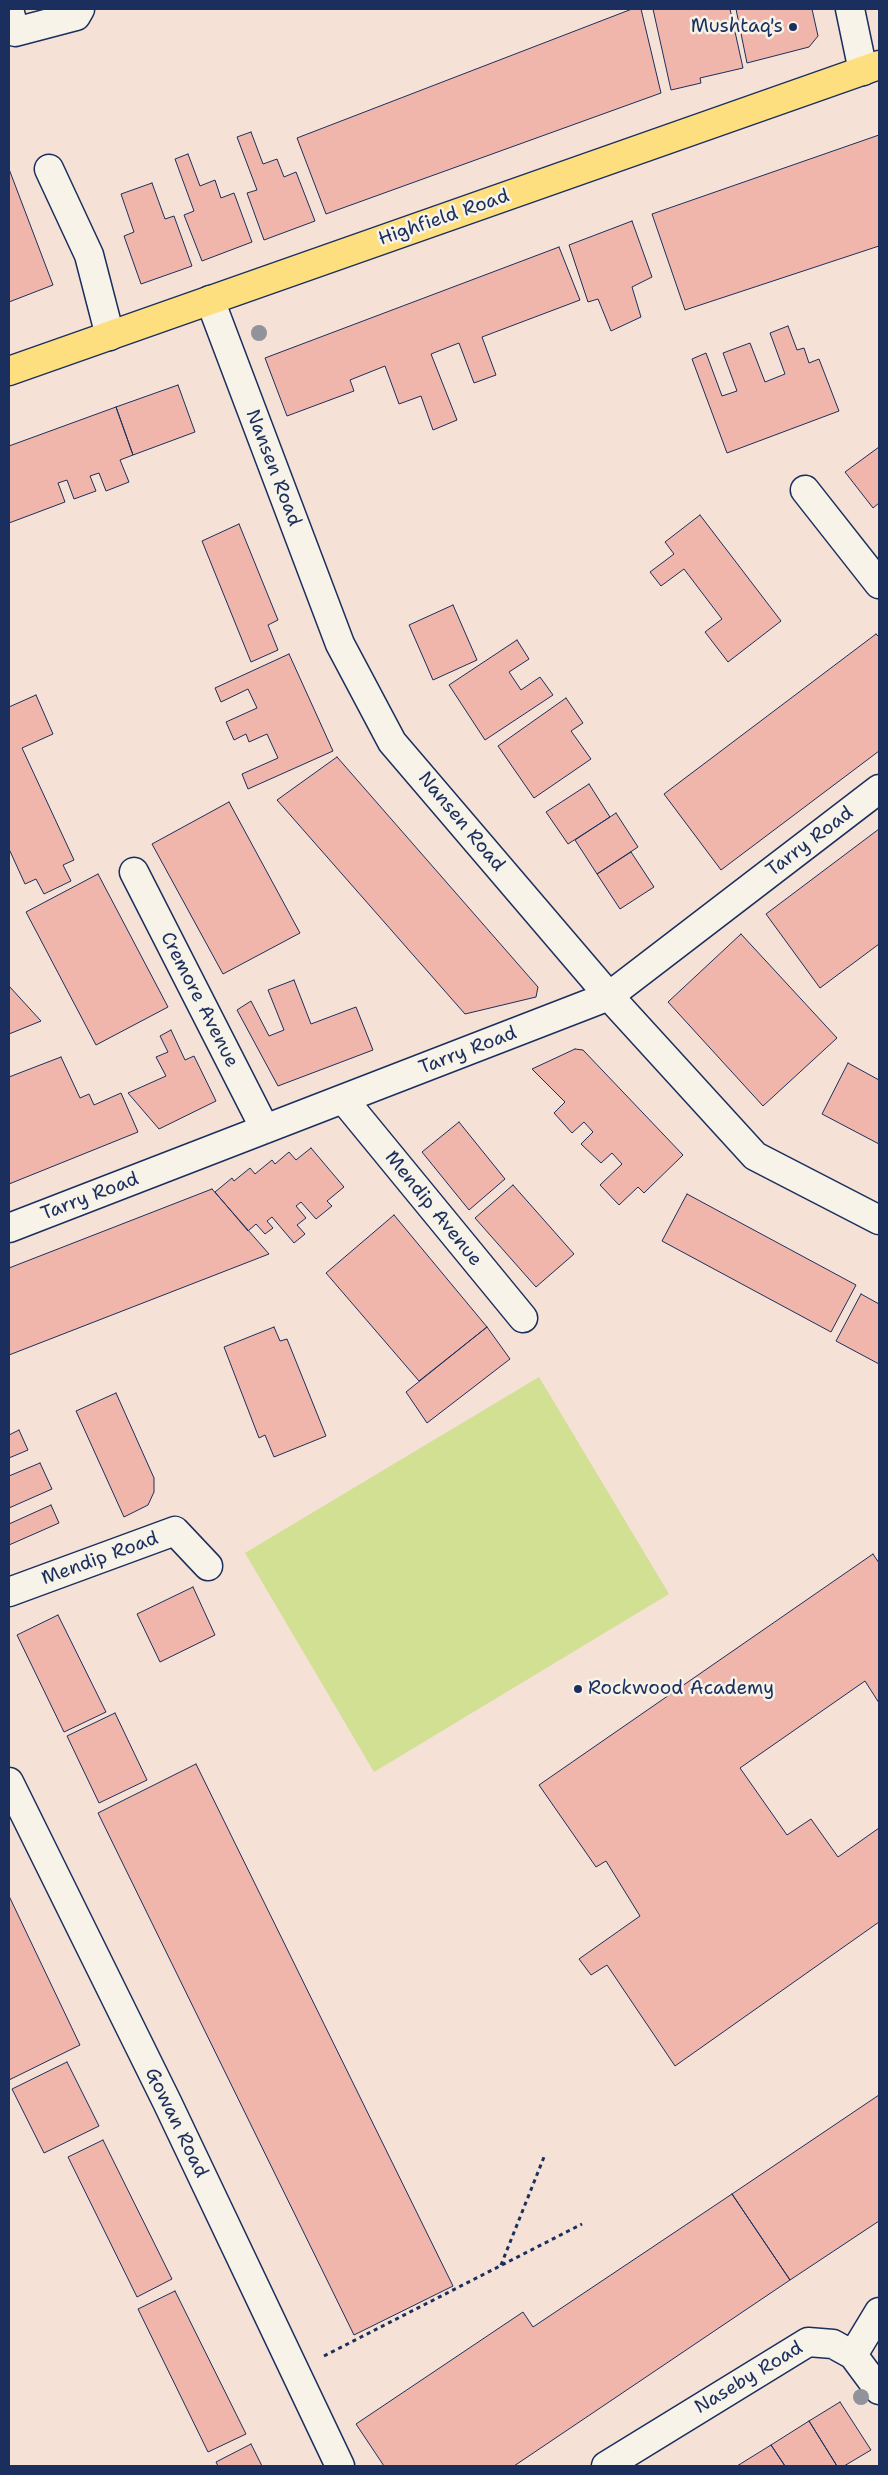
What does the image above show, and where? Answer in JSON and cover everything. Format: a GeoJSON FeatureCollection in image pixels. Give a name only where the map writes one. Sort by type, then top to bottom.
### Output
{"type":"FeatureCollection","features":[{"type":"Feature","properties":{"kind":"main road","name":"Highfield Road"},"geometry":{"type":"LineString","coordinates":[[9,371],[871,68]]}},
{"type":"Feature","properties":{"kind":"street"},"geometry":{"type":"LineString","coordinates":[[9,9],[15,32],[76,16],[80,9]]}},
{"type":"Feature","properties":{"kind":"street"},"geometry":{"type":"LineString","coordinates":[[850,9],[871,68]]}},
{"type":"Feature","properties":{"kind":"street"},"geometry":{"type":"LineString","coordinates":[[49,169],[89,255],[110,336]]}},
{"type":"Feature","properties":{"kind":"street","name":"Nansen Road"},"geometry":{"type":"LineString","coordinates":[[210,300],[340,644],[392,742],[609,996],[754,1156],[879,1220]]}},
{"type":"Feature","properties":{"kind":"street"},"geometry":{"type":"LineString","coordinates":[[805,490],[879,584]]}},
{"type":"Feature","properties":{"kind":"street","name":"Tarry Road"},"geometry":{"type":"LineString","coordinates":[[9,1228],[609,996],[879,789]]}},
{"type":"Feature","properties":{"kind":"street","name":"Cremore Avenue"},"geometry":{"type":"LineString","coordinates":[[134,872],[265,1129]]}},
{"type":"Feature","properties":{"kind":"street","name":"Mendip Avenue"},"geometry":{"type":"LineString","coordinates":[[344,1100],[523,1318]]}},
{"type":"Feature","properties":{"kind":"street","name":"Mendip Road"},"geometry":{"type":"LineString","coordinates":[[9,1592],[175,1531],[208,1566]]}},
{"type":"Feature","properties":{"kind":"street","name":"Gowan Road"},"geometry":{"type":"LineString","coordinates":[[9,1782],[16,1813],[167,2102],[340,2466]]}},
{"type":"Feature","properties":{"kind":"street"},"geometry":{"type":"LineString","coordinates":[[879,2312],[853,2355],[879,2390]]}},
{"type":"Feature","properties":{"kind":"street","name":"Naseby Road"},"geometry":{"type":"LineString","coordinates":[[606,2466],[808,2342],[833,2344],[853,2355]]}},
{"type":"Feature","properties":{"kind":"path"},"geometry":{"type":"LineString","coordinates":[[501,2265],[544,2157]]}},
{"type":"Feature","properties":{"kind":"path"},"geometry":{"type":"LineString","coordinates":[[294,2371],[582,2224]]}},
{"type":"Feature","properties":{"kind":"green space"},"geometry":{"type":"Polygon","coordinates":[[[539,1377],[669,1594],[374,1772],[245,1553],[539,1377]]]}},
{"type":"Feature","properties":{"kind":"building"},"geometry":{"type":"Polygon","coordinates":[[[632,9],[641,9],[661,93],[326,214],[297,138],[632,9]]]}},
{"type":"Feature","properties":{"kind":"building"},"geometry":{"type":"Polygon","coordinates":[[[653,9],[730,9],[743,68],[700,78],[701,83],[671,90],[653,9]]]}},
{"type":"Feature","properties":{"kind":"building"},"geometry":{"type":"Polygon","coordinates":[[[736,9],[812,9],[818,36],[809,47],[747,63],[736,9]]]}},
{"type":"Feature","properties":{"kind":"building"},"geometry":{"type":"Polygon","coordinates":[[[251,132],[263,164],[277,159],[284,177],[296,172],[315,221],[264,240],[247,193],[257,190],[237,137],[251,132]]]}},
{"type":"Feature","properties":{"kind":"building"},"geometry":{"type":"Polygon","coordinates":[[[879,135],[879,246],[685,310],[652,214],[879,135]]]}},
{"type":"Feature","properties":{"kind":"building"},"geometry":{"type":"Polygon","coordinates":[[[188,154],[200,186],[215,180],[221,198],[234,193],[252,242],[202,261],[184,215],[194,211],[175,159],[188,154]]]}},
{"type":"Feature","properties":{"kind":"building"},"geometry":{"type":"Polygon","coordinates":[[[9,169],[53,285],[9,302],[9,169]]]}},
{"type":"Feature","properties":{"kind":"building"},"geometry":{"type":"Polygon","coordinates":[[[152,183],[165,219],[174,216],[192,266],[141,284],[124,236],[134,232],[121,194],[152,183]]]}},
{"type":"Feature","properties":{"kind":"building"},"geometry":{"type":"Polygon","coordinates":[[[632,221],[652,277],[632,287],[641,317],[611,331],[598,299],[588,302],[569,245],[632,221]]]}},
{"type":"Feature","properties":{"kind":"building"},"geometry":{"type":"Polygon","coordinates":[[[559,247],[580,300],[482,337],[496,375],[474,383],[459,343],[431,354],[457,420],[433,430],[421,396],[399,404],[385,366],[350,380],[354,391],[287,416],[265,358],[559,247]]]}},
{"type":"Feature","properties":{"kind":"building"},"geometry":{"type":"Polygon","coordinates":[[[788,326],[797,350],[804,348],[809,363],[819,359],[839,411],[727,453],[692,359],[706,353],[722,396],[737,391],[723,353],[750,343],[765,382],[785,374],[770,333],[788,326]]]}},
{"type":"Feature","properties":{"kind":"building"},"geometry":{"type":"Polygon","coordinates":[[[178,385],[195,432],[133,455],[116,407],[178,385]]]}},
{"type":"Feature","properties":{"kind":"building"},"geometry":{"type":"Polygon","coordinates":[[[116,407],[133,455],[120,460],[129,482],[106,491],[99,473],[90,476],[96,491],[74,499],[67,480],[58,483],[65,502],[9,523],[9,446],[116,407]]]}},
{"type":"Feature","properties":{"kind":"building"},"geometry":{"type":"Polygon","coordinates":[[[879,447],[879,503],[873,508],[845,472],[879,447]]]}},
{"type":"Feature","properties":{"kind":"building"},"geometry":{"type":"Polygon","coordinates":[[[700,515],[781,621],[728,662],[705,632],[722,619],[684,569],[661,586],[650,572],[674,554],[665,542],[700,515]]]}},
{"type":"Feature","properties":{"kind":"building"},"geometry":{"type":"Polygon","coordinates":[[[239,524],[278,620],[268,625],[278,650],[251,662],[202,541],[239,524]]]}},
{"type":"Feature","properties":{"kind":"building"},"geometry":{"type":"Polygon","coordinates":[[[453,605],[477,660],[433,680],[409,625],[453,605]]]}},
{"type":"Feature","properties":{"kind":"building"},"geometry":{"type":"Polygon","coordinates":[[[876,634],[879,637],[879,751],[721,870],[664,794],[876,634]]]}},
{"type":"Feature","properties":{"kind":"building"},"geometry":{"type":"Polygon","coordinates":[[[517,640],[529,659],[509,672],[521,690],[540,677],[553,695],[485,740],[449,685],[517,640]]]}},
{"type":"Feature","properties":{"kind":"building"},"geometry":{"type":"Polygon","coordinates":[[[289,654],[333,751],[248,789],[242,774],[278,758],[267,734],[249,742],[246,734],[234,740],[226,722],[257,708],[248,689],[221,702],[215,688],[289,654]]]}},
{"type":"Feature","properties":{"kind":"building"},"geometry":{"type":"Polygon","coordinates":[[[36,695],[53,734],[22,748],[74,860],[63,865],[71,881],[44,894],[36,879],[25,884],[9,849],[9,707],[36,695]]]}},
{"type":"Feature","properties":{"kind":"building"},"geometry":{"type":"Polygon","coordinates":[[[566,698],[583,723],[571,731],[591,759],[534,798],[498,746],[566,698]]]}},
{"type":"Feature","properties":{"kind":"building"},"geometry":{"type":"Polygon","coordinates":[[[337,757],[538,987],[536,997],[465,1014],[277,800],[337,757]]]}},
{"type":"Feature","properties":{"kind":"building"},"geometry":{"type":"Polygon","coordinates":[[[589,784],[610,817],[568,844],[546,812],[589,784]]]}},
{"type":"Feature","properties":{"kind":"building"},"geometry":{"type":"Polygon","coordinates":[[[229,802],[300,933],[223,974],[152,844],[229,802]]]}},
{"type":"Feature","properties":{"kind":"building"},"geometry":{"type":"Polygon","coordinates":[[[616,813],[638,847],[597,874],[575,840],[616,813]]]}},
{"type":"Feature","properties":{"kind":"building"},"geometry":{"type":"Polygon","coordinates":[[[879,829],[879,944],[820,988],[766,914],[879,829]]]}},
{"type":"Feature","properties":{"kind":"building"},"geometry":{"type":"Polygon","coordinates":[[[631,852],[654,887],[620,909],[597,874],[631,852]]]}},
{"type":"Feature","properties":{"kind":"building"},"geometry":{"type":"Polygon","coordinates":[[[98,874],[168,1007],[96,1045],[26,912],[98,874]]]}},
{"type":"Feature","properties":{"kind":"building"},"geometry":{"type":"Polygon","coordinates":[[[741,934],[837,1038],[763,1106],[668,1002],[741,934]]]}},
{"type":"Feature","properties":{"kind":"building"},"geometry":{"type":"Polygon","coordinates":[[[294,980],[311,1024],[356,1007],[373,1050],[278,1086],[237,1010],[251,1001],[269,1036],[284,1030],[268,990],[294,980]]]}},
{"type":"Feature","properties":{"kind":"building"},"geometry":{"type":"Polygon","coordinates":[[[9,986],[41,1021],[9,1034],[9,986]]]}},
{"type":"Feature","properties":{"kind":"building"},"geometry":{"type":"Polygon","coordinates":[[[171,1030],[185,1060],[194,1056],[216,1101],[159,1129],[128,1093],[166,1076],[156,1057],[168,1052],[160,1036],[171,1030]]]}},
{"type":"Feature","properties":{"kind":"building"},"geometry":{"type":"Polygon","coordinates":[[[575,1049],[583,1050],[683,1155],[644,1193],[638,1187],[619,1205],[600,1185],[622,1164],[612,1153],[601,1163],[581,1144],[593,1132],[584,1122],[572,1133],[554,1113],[565,1102],[532,1069],[575,1049]]]}},
{"type":"Feature","properties":{"kind":"building"},"geometry":{"type":"Polygon","coordinates":[[[61,1057],[80,1098],[89,1094],[94,1105],[121,1093],[138,1132],[9,1184],[9,1077],[61,1057]]]}},
{"type":"Feature","properties":{"kind":"building"},"geometry":{"type":"Polygon","coordinates":[[[848,1063],[879,1080],[879,1144],[822,1114],[848,1063]]]}},
{"type":"Feature","properties":{"kind":"building"},"geometry":{"type":"Polygon","coordinates":[[[459,1122],[505,1179],[469,1210],[422,1152],[459,1122]]]}},
{"type":"Feature","properties":{"kind":"building"},"geometry":{"type":"Polygon","coordinates":[[[311,1148],[344,1187],[327,1201],[332,1206],[316,1219],[301,1202],[296,1206],[306,1218],[297,1225],[305,1234],[294,1243],[272,1217],[267,1221],[273,1228],[265,1234],[256,1224],[248,1231],[215,1192],[232,1178],[234,1181],[250,1168],[255,1174],[272,1160],[275,1164],[289,1152],[296,1160],[311,1148]]]}},
{"type":"Feature","properties":{"kind":"building"},"geometry":{"type":"Polygon","coordinates":[[[513,1185],[574,1254],[536,1287],[475,1218],[513,1185]]]}},
{"type":"Feature","properties":{"kind":"building"},"geometry":{"type":"Polygon","coordinates":[[[212,1189],[269,1254],[9,1355],[9,1268],[212,1189]]]}},
{"type":"Feature","properties":{"kind":"building"},"geometry":{"type":"Polygon","coordinates":[[[687,1194],[856,1285],[831,1332],[662,1241],[687,1194]]]}},
{"type":"Feature","properties":{"kind":"building"},"geometry":{"type":"Polygon","coordinates":[[[394,1215],[487,1327],[419,1381],[326,1273],[394,1215]]]}},
{"type":"Feature","properties":{"kind":"building"},"geometry":{"type":"Polygon","coordinates":[[[861,1294],[879,1304],[879,1364],[836,1341],[861,1294]]]}},
{"type":"Feature","properties":{"kind":"building"},"geometry":{"type":"Polygon","coordinates":[[[274,1327],[280,1341],[287,1339],[326,1436],[274,1457],[265,1435],[259,1438],[224,1347],[274,1327]]]}},
{"type":"Feature","properties":{"kind":"building"},"geometry":{"type":"Polygon","coordinates":[[[487,1327],[510,1359],[427,1423],[406,1392],[487,1327]]]}},
{"type":"Feature","properties":{"kind":"building"},"geometry":{"type":"Polygon","coordinates":[[[116,1393],[154,1478],[154,1492],[148,1505],[124,1517],[76,1411],[116,1393]]]}},
{"type":"Feature","properties":{"kind":"building"},"geometry":{"type":"Polygon","coordinates":[[[19,1430],[28,1450],[9,1458],[9,1435],[19,1430]]]}},
{"type":"Feature","properties":{"kind":"building"},"geometry":{"type":"Polygon","coordinates":[[[40,1463],[52,1489],[9,1508],[9,1476],[40,1463]]]}},
{"type":"Feature","properties":{"kind":"building"},"geometry":{"type":"Polygon","coordinates":[[[51,1505],[59,1523],[9,1545],[9,1524],[51,1505]]]}},
{"type":"Feature","properties":{"kind":"building"},"geometry":{"type":"Polygon","coordinates":[[[873,1554],[879,1563],[879,1703],[865,1681],[740,1768],[787,1835],[811,1819],[838,1857],[879,1828],[879,1922],[675,2066],[607,1965],[591,1975],[579,1959],[640,1916],[606,1861],[596,1867],[539,1785],[873,1554]]]}},
{"type":"Feature","properties":{"kind":"building"},"geometry":{"type":"Polygon","coordinates":[[[193,1587],[215,1635],[160,1662],[137,1614],[193,1587]]]}},
{"type":"Feature","properties":{"kind":"building"},"geometry":{"type":"Polygon","coordinates":[[[58,1615],[106,1712],[64,1732],[17,1635],[58,1615]]]}},
{"type":"Feature","properties":{"kind":"building"},"geometry":{"type":"Polygon","coordinates":[[[115,1713],[147,1780],[99,1803],[67,1736],[115,1713]]]}},
{"type":"Feature","properties":{"kind":"building"},"geometry":{"type":"Polygon","coordinates":[[[196,1764],[453,2286],[354,2335],[98,1813],[196,1764]]]}},
{"type":"Feature","properties":{"kind":"building"},"geometry":{"type":"Polygon","coordinates":[[[9,1896],[80,2045],[9,2080],[9,1896]]]}},
{"type":"Feature","properties":{"kind":"building"},"geometry":{"type":"Polygon","coordinates":[[[67,2062],[99,2126],[44,2153],[12,2089],[67,2062]]]}},
{"type":"Feature","properties":{"kind":"building"},"geometry":{"type":"Polygon","coordinates":[[[879,2095],[879,2221],[790,2280],[732,2194],[879,2095]]]}},
{"type":"Feature","properties":{"kind":"building"},"geometry":{"type":"Polygon","coordinates":[[[103,2140],[172,2279],[137,2297],[68,2157],[103,2140]]]}},
{"type":"Feature","properties":{"kind":"building"},"geometry":{"type":"Polygon","coordinates":[[[732,2194],[790,2280],[514,2466],[384,2466],[356,2424],[523,2312],[533,2327],[732,2194]]]}},
{"type":"Feature","properties":{"kind":"building"},"geometry":{"type":"Polygon","coordinates":[[[175,2291],[246,2434],[208,2452],[138,2309],[175,2291]]]}},
{"type":"Feature","properties":{"kind":"building"},"geometry":{"type":"Polygon","coordinates":[[[840,2402],[871,2450],[844,2466],[837,2466],[809,2421],[840,2402]]]}},
{"type":"Feature","properties":{"kind":"building"},"geometry":{"type":"Polygon","coordinates":[[[809,2421],[837,2466],[785,2466],[771,2445],[809,2421]]]}},
{"type":"Feature","properties":{"kind":"building"},"geometry":{"type":"Polygon","coordinates":[[[251,2444],[262,2466],[218,2466],[216,2462],[251,2444]]]}},
{"type":"Feature","properties":{"kind":"building"},"geometry":{"type":"Polygon","coordinates":[[[771,2445],[785,2466],[737,2466],[771,2445]]]}},
{"type":"Feature","properties":{"kind":"place","name":"Mushtaq's"},"geometry":{"type":"Point","coordinates":[793,27]}},
{"type":"Feature","properties":{"kind":"place","name":"Rockwood Academy"},"geometry":{"type":"Point","coordinates":[578,1689]}}]}
